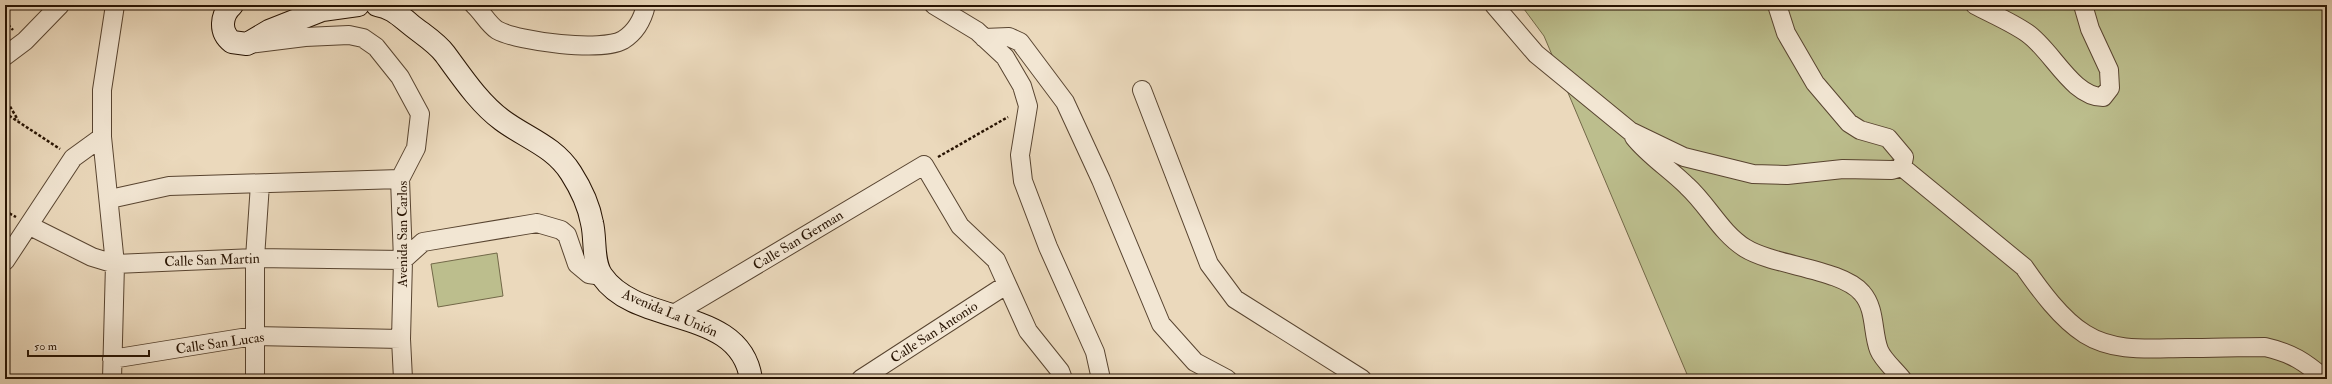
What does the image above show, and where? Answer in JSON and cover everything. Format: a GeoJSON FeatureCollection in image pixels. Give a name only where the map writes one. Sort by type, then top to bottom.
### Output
{"type":"FeatureCollection","features":[{"type":"Feature","properties":{"kind":"main road"},"geometry":{"type":"LineString","coordinates":[[232,5],[226,11],[223,20],[225,33],[232,42],[247,44],[269,31],[322,10],[358,5]]}},
{"type":"Feature","properties":{"kind":"main road"},"geometry":{"type":"LineString","coordinates":[[383,5],[394,10],[437,46],[471,89],[502,120],[554,152],[566,167],[582,194],[592,223],[595,251],[602,276]]}},
{"type":"Feature","properties":{"kind":"main road","name":"Avenida La Unión"},"geometry":{"type":"LineString","coordinates":[[602,276],[620,293],[672,315],[698,323],[727,336],[749,363],[751,379]]}},
{"type":"Feature","properties":{"kind":"street"},"geometry":{"type":"LineString","coordinates":[[5,56],[25,41],[60,5]]}},
{"type":"Feature","properties":{"kind":"street"},"geometry":{"type":"LineString","coordinates":[[112,379],[115,264],[110,199],[102,137],[102,90],[115,5]]}},
{"type":"Feature","properties":{"kind":"street"},"geometry":{"type":"LineString","coordinates":[[474,5],[495,29],[513,37],[529,41],[602,46],[624,40],[642,21],[646,5]]}},
{"type":"Feature","properties":{"kind":"street"},"geometry":{"type":"LineString","coordinates":[[934,5],[977,31],[1004,57],[1022,86],[1028,106],[1020,155],[1023,181],[1048,247],[1094,352],[1101,379]]}},
{"type":"Feature","properties":{"kind":"street"},"geometry":{"type":"LineString","coordinates":[[1494,5],[1536,54],[1630,131],[1644,150],[1688,186],[1730,236],[1745,248],[1770,258],[1848,282],[1863,293],[1870,308],[1879,351],[1902,379]]}},
{"type":"Feature","properties":{"kind":"street"},"geometry":{"type":"LineString","coordinates":[[1777,5],[1786,33],[1815,83],[1849,123],[1860,130],[1888,138],[1904,157],[1902,168]]}},
{"type":"Feature","properties":{"kind":"street"},"geometry":{"type":"LineString","coordinates":[[1975,5],[2027,33],[2051,56],[2082,91],[2092,97],[2103,97],[2110,88],[2109,70],[2090,29],[2084,5]]}},
{"type":"Feature","properties":{"kind":"street","name":"Avenida San Carlos"},"geometry":{"type":"LineString","coordinates":[[247,44],[305,37],[349,35],[363,38],[376,47],[400,77],[420,114],[416,148],[400,179],[403,260],[401,338],[403,379]]}},
{"type":"Feature","properties":{"kind":"street"},"geometry":{"type":"LineString","coordinates":[[984,38],[1009,37],[1020,42],[1065,102],[1104,187],[1161,324],[1196,362],[1227,379]]}},
{"type":"Feature","properties":{"kind":"street"},"geometry":{"type":"LineString","coordinates":[[1142,90],[1209,264],[1235,299],[1362,379]]}},
{"type":"Feature","properties":{"kind":"street"},"geometry":{"type":"LineString","coordinates":[[1630,131],[1684,156],[1753,174],[1787,175],[1843,169],[1892,170],[1902,168]]}},
{"type":"Feature","properties":{"kind":"street"},"geometry":{"type":"LineString","coordinates":[[5,261],[30,226],[73,158],[102,137]]}},
{"type":"Feature","properties":{"kind":"street"},"geometry":{"type":"LineString","coordinates":[[924,166],[960,226],[996,260],[1028,331],[1060,371],[1063,379]]}},
{"type":"Feature","properties":{"kind":"street","name":"Calle San German"},"geometry":{"type":"LineString","coordinates":[[672,315],[924,166]]}},
{"type":"Feature","properties":{"kind":"street"},"geometry":{"type":"LineString","coordinates":[[1902,168],[2024,267],[2038,287],[2069,321],[2085,334],[2104,344],[2127,348],[2265,347],[2281,350],[2301,359],[2325,379]]}},
{"type":"Feature","properties":{"kind":"street"},"geometry":{"type":"LineString","coordinates":[[110,199],[169,186],[400,179]]}},
{"type":"Feature","properties":{"kind":"street"},"geometry":{"type":"LineString","coordinates":[[256,379],[254,336],[255,258],[260,184]]}},
{"type":"Feature","properties":{"kind":"street"},"geometry":{"type":"LineString","coordinates":[[403,260],[423,242],[537,223],[561,230],[567,235],[577,264],[582,270],[589,274],[602,276]]}},
{"type":"Feature","properties":{"kind":"street","name":"Calle San Martin"},"geometry":{"type":"LineString","coordinates":[[30,226],[92,258],[115,264],[255,258],[403,260]]}},
{"type":"Feature","properties":{"kind":"street","name":"Calle San Antonio"},"geometry":{"type":"LineString","coordinates":[[861,379],[1006,285]]}},
{"type":"Feature","properties":{"kind":"street","name":"Calle San Lucas"},"geometry":{"type":"LineString","coordinates":[[112,359],[254,336],[401,338]]}},
{"type":"Feature","properties":{"kind":"path"},"geometry":{"type":"LineString","coordinates":[[5,98],[18,121]]}},
{"type":"Feature","properties":{"kind":"path"},"geometry":{"type":"LineString","coordinates":[[924,166],[1028,106]]}},
{"type":"Feature","properties":{"kind":"path"},"geometry":{"type":"LineString","coordinates":[[5,113],[73,158]]}},
{"type":"Feature","properties":{"kind":"green space"},"geometry":{"type":"Polygon","coordinates":[[[1521,5],[2327,5],[2327,379],[1689,379],[1544,36],[1521,5]]]}},
{"type":"Feature","properties":{"kind":"green space"},"geometry":{"type":"Polygon","coordinates":[[[497,253],[503,296],[438,307],[431,264],[497,253]]]}}]}
